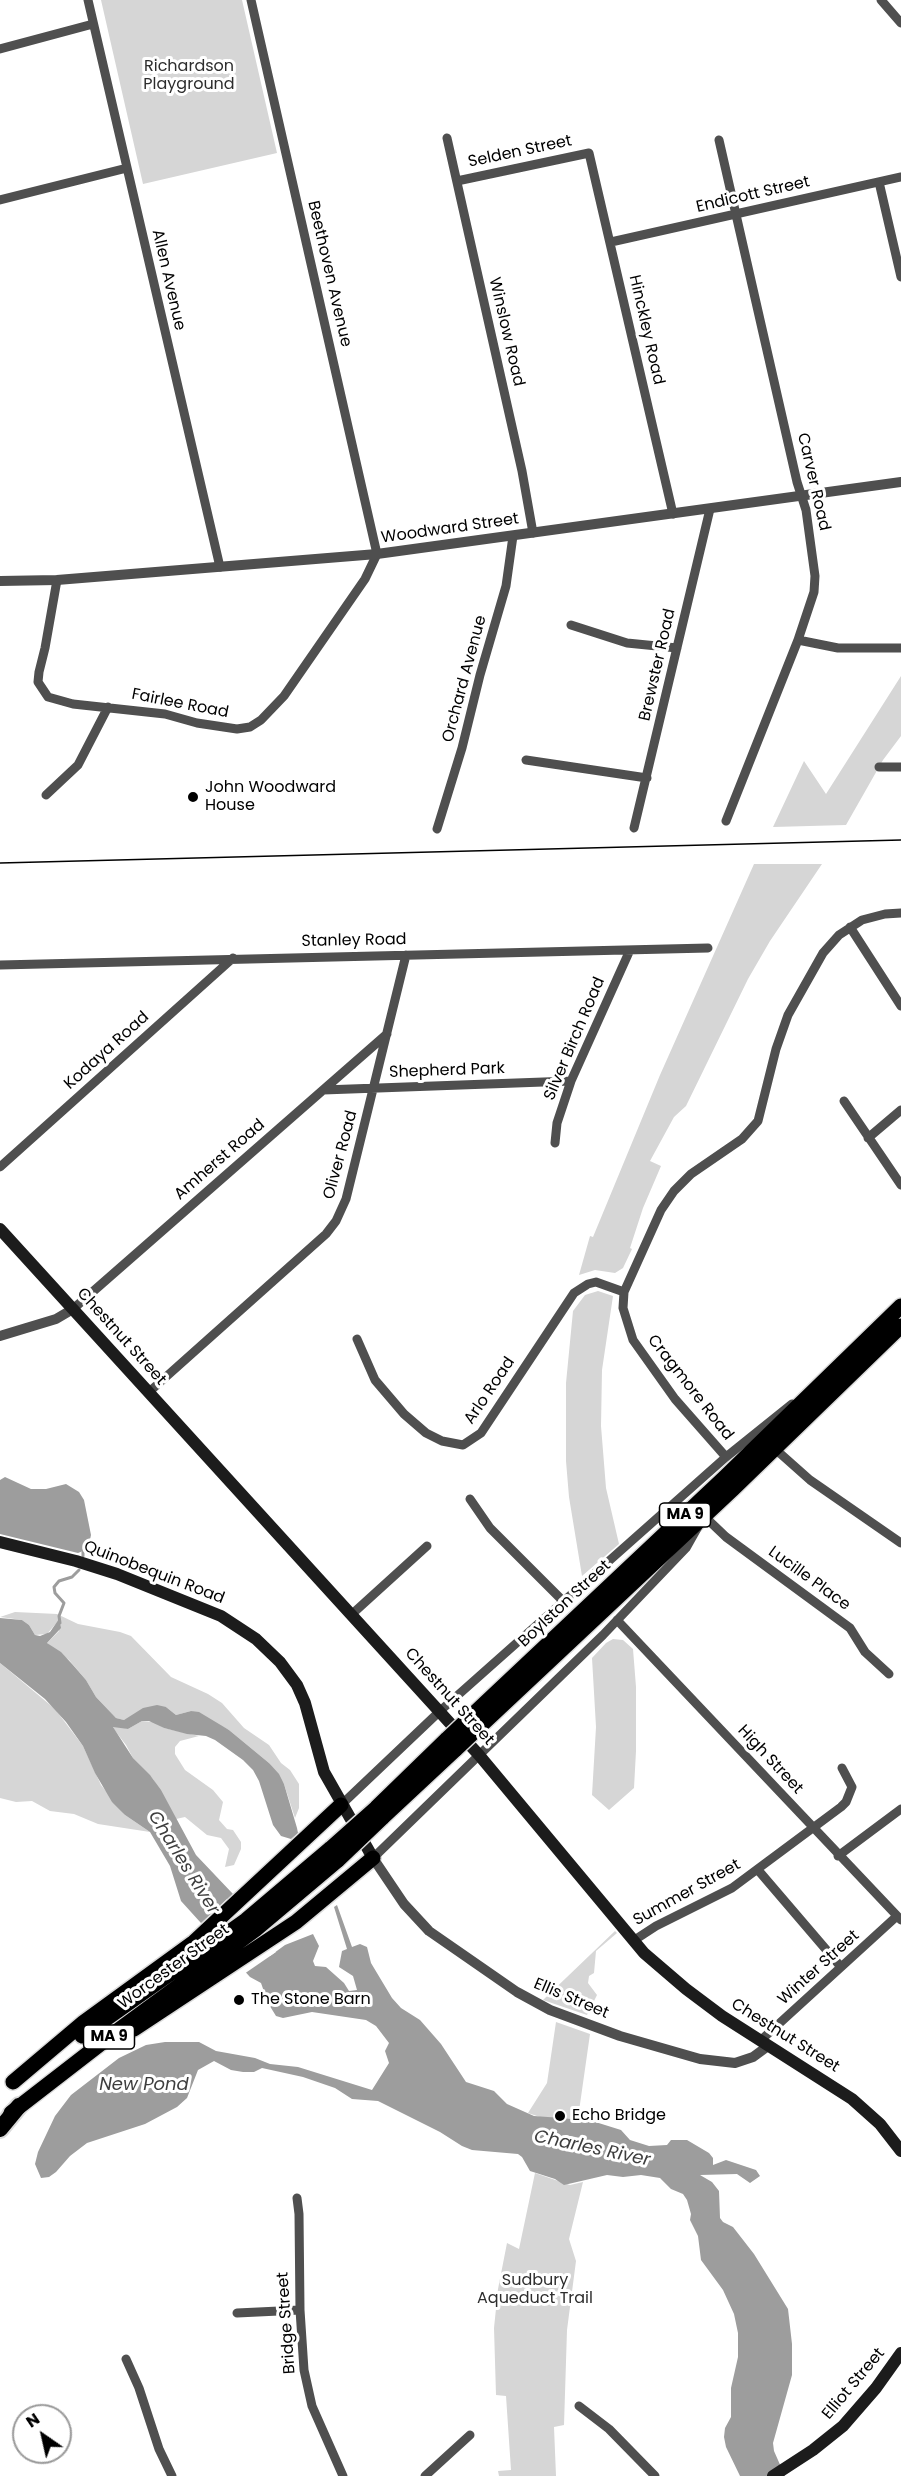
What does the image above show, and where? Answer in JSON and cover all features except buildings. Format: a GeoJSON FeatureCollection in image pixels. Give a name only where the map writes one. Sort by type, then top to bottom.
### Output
{"type":"FeatureCollection","features":[{"type":"Feature","properties":{"kind":"highway","name":"Boylston Street"},"geometry":{"type":"LineString","coordinates":[[251,1925],[335,1854],[471,1726],[901,1306]]}},
{"type":"Feature","properties":{"kind":"highway","name":"Boylston Street"},"geometry":{"type":"LineString","coordinates":[[471,1726],[704,1516],[901,1326]]}},
{"type":"Feature","properties":{"kind":"highway"},"geometry":{"type":"LineString","coordinates":[[216,1950],[233,1906],[341,1805]]}},
{"type":"Feature","properties":{"kind":"highway"},"geometry":{"type":"LineString","coordinates":[[216,1950],[267,1942],[316,1907],[373,1858]]}},
{"type":"Feature","properties":{"kind":"highway","name":"Worcester Street"},"geometry":{"type":"LineString","coordinates":[[6,2087],[251,1925]]}},
{"type":"Feature","properties":{"kind":"highway","name":"MA 9"},"geometry":{"type":"LineString","coordinates":[[0,2121],[81,2058],[163,2012],[216,1950]]}},
{"type":"Feature","properties":{"kind":"highway"},"geometry":{"type":"LineString","coordinates":[[0,2129],[19,2106]]}},
{"type":"Feature","properties":{"kind":"main road","name":"Chestnut Street"},"geometry":{"type":"LineString","coordinates":[[0,1229],[440,1711],[650,1959],[694,1996],[764,2044],[852,2099],[880,2124],[901,2151]]}},
{"type":"Feature","properties":{"kind":"main road","name":"Quinobequin Road"},"geometry":{"type":"LineString","coordinates":[[0,1542],[85,1563],[117,1574],[221,1616],[256,1639],[280,1662],[297,1685],[324,1772],[373,1858]]}},
{"type":"Feature","properties":{"kind":"main road","name":"Elliot Street"},"geometry":{"type":"LineString","coordinates":[[773,2476],[819,2446],[843,2426],[876,2388],[901,2354]]}},
{"type":"Feature","properties":{"kind":"street","name":"Allen Avenue"},"geometry":{"type":"LineString","coordinates":[[88,0],[220,567]]}},
{"type":"Feature","properties":{"kind":"street","name":"Beethoven Avenue"},"geometry":{"type":"LineString","coordinates":[[251,0],[377,554]]}},
{"type":"Feature","properties":{"kind":"street"},"geometry":{"type":"LineString","coordinates":[[881,0],[901,23]]}},
{"type":"Feature","properties":{"kind":"street"},"geometry":{"type":"LineString","coordinates":[[0,49],[93,24]]}},
{"type":"Feature","properties":{"kind":"street","name":"Winslow Road"},"geometry":{"type":"LineString","coordinates":[[447,138],[522,471],[533,533]]}},
{"type":"Feature","properties":{"kind":"street","name":"Carver Road"},"geometry":{"type":"LineString","coordinates":[[719,140],[802,496],[811,538],[815,576],[814,592],[798,640],[726,821]]}},
{"type":"Feature","properties":{"kind":"street","name":"Selden Street"},"geometry":{"type":"LineString","coordinates":[[458,181],[589,153]]}},
{"type":"Feature","properties":{"kind":"street","name":"Hinckley Road"},"geometry":{"type":"LineString","coordinates":[[589,153],[673,514]]}},
{"type":"Feature","properties":{"kind":"street"},"geometry":{"type":"LineString","coordinates":[[0,200],[127,168]]}},
{"type":"Feature","properties":{"kind":"street","name":"Endicott Street"},"geometry":{"type":"LineString","coordinates":[[610,242],[901,177]]}},
{"type":"Feature","properties":{"kind":"street"},"geometry":{"type":"LineString","coordinates":[[879,182],[901,277]]}},
{"type":"Feature","properties":{"kind":"street","name":"Woodward Street"},"geometry":{"type":"LineString","coordinates":[[0,581],[57,580],[377,554],[901,482]]}},
{"type":"Feature","properties":{"kind":"street","name":"Brewster Road"},"geometry":{"type":"LineString","coordinates":[[634,828],[710,509]]}},
{"type":"Feature","properties":{"kind":"street","name":"Orchard Avenue"},"geometry":{"type":"LineString","coordinates":[[437,829],[462,748],[506,585],[513,536]]}},
{"type":"Feature","properties":{"kind":"street","name":"Fairlee Road"},"geometry":{"type":"LineString","coordinates":[[57,580],[39,672],[41,689],[48,698],[60,702],[165,714],[224,729],[250,727],[261,720],[284,696],[365,579],[377,554]]}},
{"type":"Feature","properties":{"kind":"street"},"geometry":{"type":"LineString","coordinates":[[570,625],[627,643],[677,648]]}},
{"type":"Feature","properties":{"kind":"street"},"geometry":{"type":"LineString","coordinates":[[798,640],[849,648],[901,648]]}},
{"type":"Feature","properties":{"kind":"street"},"geometry":{"type":"LineString","coordinates":[[46,795],[78,765],[108,707]]}},
{"type":"Feature","properties":{"kind":"street"},"geometry":{"type":"LineString","coordinates":[[526,760],[647,778]]}},
{"type":"Feature","properties":{"kind":"street"},"geometry":{"type":"LineString","coordinates":[[879,767],[901,767]]}},
{"type":"Feature","properties":{"kind":"street"},"geometry":{"type":"LineString","coordinates":[[624,1293],[661,1210],[674,1191],[691,1174],[742,1139],[758,1121],[776,1049],[795,1000],[830,944],[850,927],[874,916],[901,913]]}},
{"type":"Feature","properties":{"kind":"street"},"geometry":{"type":"LineString","coordinates":[[850,927],[901,1006]]}},
{"type":"Feature","properties":{"kind":"street","name":"Stanley Road"},"geometry":{"type":"LineString","coordinates":[[0,965],[708,948]]}},
{"type":"Feature","properties":{"kind":"street","name":"Silver Birch Road"},"geometry":{"type":"LineString","coordinates":[[555,1143],[556,1123],[571,1082],[630,950]]}},
{"type":"Feature","properties":{"kind":"street","name":"Oliver Road"},"geometry":{"type":"LineString","coordinates":[[148,1392],[331,1228],[346,1199],[406,955]]}},
{"type":"Feature","properties":{"kind":"street","name":"Kodaya Road"},"geometry":{"type":"LineString","coordinates":[[0,1167],[233,958]]}},
{"type":"Feature","properties":{"kind":"street","name":"Amherst Road"},"geometry":{"type":"LineString","coordinates":[[73,1309],[387,1034]]}},
{"type":"Feature","properties":{"kind":"street","name":"Shepherd Park"},"geometry":{"type":"LineString","coordinates":[[324,1090],[571,1082]]}},
{"type":"Feature","properties":{"kind":"street"},"geometry":{"type":"LineString","coordinates":[[844,1101],[901,1185]]}},
{"type":"Feature","properties":{"kind":"street"},"geometry":{"type":"LineString","coordinates":[[868,1138],[901,1110]]}},
{"type":"Feature","properties":{"kind":"street","name":"Arlo Road"},"geometry":{"type":"LineString","coordinates":[[357,1339],[375,1380],[404,1414],[426,1433],[442,1441],[463,1445],[481,1433],[574,1293],[596,1282],[624,1293]]}},
{"type":"Feature","properties":{"kind":"street","name":"Cragmore Road"},"geometry":{"type":"LineString","coordinates":[[624,1293],[623,1308],[633,1340],[675,1399],[726,1457]]}},
{"type":"Feature","properties":{"kind":"street"},"geometry":{"type":"LineString","coordinates":[[0,1336],[56,1319],[73,1309]]}},
{"type":"Feature","properties":{"kind":"street"},"geometry":{"type":"LineString","coordinates":[[341,1805],[440,1711],[726,1457],[830,1374]]}},
{"type":"Feature","properties":{"kind":"street"},"geometry":{"type":"LineString","coordinates":[[774,1448],[810,1480],[901,1543]]}},
{"type":"Feature","properties":{"kind":"street"},"geometry":{"type":"LineString","coordinates":[[470,1499],[490,1528],[564,1602]]}},
{"type":"Feature","properties":{"kind":"street"},"geometry":{"type":"LineString","coordinates":[[373,1858],[617,1620],[686,1548],[704,1516]]}},
{"type":"Feature","properties":{"kind":"street","name":"Lucille Place"},"geometry":{"type":"LineString","coordinates":[[704,1516],[734,1543],[850,1628],[871,1660],[889,1674]]}},
{"type":"Feature","properties":{"kind":"street"},"geometry":{"type":"LineString","coordinates":[[351,1615],[427,1546]]}},
{"type":"Feature","properties":{"kind":"street","name":"High Street"},"geometry":{"type":"LineString","coordinates":[[617,1620],[899,1918]]}},
{"type":"Feature","properties":{"kind":"street","name":"Summer Street"},"geometry":{"type":"LineString","coordinates":[[633,1941],[656,1926],[723,1893],[758,1870],[841,1807],[852,1787],[842,1768]]}},
{"type":"Feature","properties":{"kind":"street"},"geometry":{"type":"LineString","coordinates":[[838,1856],[901,1809]]}},
{"type":"Feature","properties":{"kind":"street","name":"Ellis Street"},"geometry":{"type":"LineString","coordinates":[[373,1858],[404,1904],[429,1931],[517,1992],[550,2010],[620,2036],[700,2060],[735,2063],[753,2057],[764,2044]]}},
{"type":"Feature","properties":{"kind":"street"},"geometry":{"type":"LineString","coordinates":[[758,1870],[841,1967]]}},
{"type":"Feature","properties":{"kind":"street","name":"Winter Street"},"geometry":{"type":"LineString","coordinates":[[764,2044],[841,1967],[899,1918]]}},
{"type":"Feature","properties":{"kind":"street","name":"Bridge Street"},"geometry":{"type":"LineString","coordinates":[[297,2198],[303,2363],[309,2397],[344,2476]]}},
{"type":"Feature","properties":{"kind":"street"},"geometry":{"type":"LineString","coordinates":[[237,2313],[300,2310]]}},
{"type":"Feature","properties":{"kind":"street"},"geometry":{"type":"LineString","coordinates":[[126,2359],[140,2388],[162,2457],[172,2476]]}},
{"type":"Feature","properties":{"kind":"street"},"geometry":{"type":"LineString","coordinates":[[579,2406],[609,2429],[655,2476]]}},
{"type":"Feature","properties":{"kind":"street"},"geometry":{"type":"LineString","coordinates":[[425,2476],[470,2435]]}},
{"type":"Feature","properties":{"kind":"green space","name":"Richardson Playground"},"geometry":{"type":"Polygon","coordinates":[[[101,0],[242,0],[277,153],[143,184],[101,0]]]}},
{"type":"Feature","properties":{"kind":"green space"},"geometry":{"type":"Polygon","coordinates":[[[901,676],[901,736],[883,760],[846,825],[773,827],[804,761],[826,794],[901,676]]]}},
{"type":"Feature","properties":{"kind":"green space"},"geometry":{"type":"Polygon","coordinates":[[[754,864],[822,864],[770,941],[748,979],[686,1106],[674,1117],[650,1161],[661,1166],[643,1208],[630,1248],[632,1249],[623,1268],[615,1273],[595,1270],[579,1275],[590,1236],[593,1237],[660,1075],[754,864]]]}},
{"type":"Feature","properties":{"kind":"green space"},"geometry":{"type":"Polygon","coordinates":[[[598,1291],[613,1296],[602,1370],[601,1426],[606,1488],[619,1544],[582,1576],[569,1497],[566,1461],[566,1383],[573,1311],[585,1295],[598,1291]]]}},
{"type":"Feature","properties":{"kind":"green space"},"geometry":{"type":"Polygon","coordinates":[[[15,1612],[57,1614],[78,1624],[131,1636],[171,1677],[222,1703],[244,1728],[269,1745],[299,1784],[299,1808],[295,1818],[284,1784],[269,1763],[229,1730],[191,1711],[176,1715],[166,1707],[124,1720],[116,1718],[96,1697],[86,1680],[69,1660],[47,1643],[59,1631],[59,1620],[47,1634],[35,1635],[29,1625],[22,1620],[0,1617],[15,1612]]]}},
{"type":"Feature","properties":{"kind":"green space"},"geometry":{"type":"Polygon","coordinates":[[[613,1639],[623,1640],[633,1649],[636,1687],[636,1751],[634,1788],[609,1810],[592,1795],[596,1727],[592,1658],[613,1639]]]}},
{"type":"Feature","properties":{"kind":"green space"},"geometry":{"type":"Polygon","coordinates":[[[0,1663],[55,1709],[83,1746],[101,1785],[125,1815],[150,1832],[98,1824],[74,1814],[50,1811],[32,1801],[16,1802],[0,1798],[0,1663]]]}},
{"type":"Feature","properties":{"kind":"green space"},"geometry":{"type":"Polygon","coordinates":[[[142,1721],[153,1722],[164,1728],[199,1736],[180,1741],[175,1747],[175,1754],[185,1770],[213,1790],[223,1802],[219,1820],[227,1829],[233,1830],[241,1842],[241,1849],[234,1865],[225,1867],[229,1849],[221,1838],[207,1835],[185,1817],[176,1819],[153,1779],[133,1758],[113,1728],[115,1725],[128,1729],[142,1721]]]}},
{"type":"Feature","properties":{"kind":"green space"},"geometry":{"type":"Polygon","coordinates":[[[615,1931],[617,1933],[596,1951],[594,1973],[589,1976],[588,1983],[597,1995],[587,2015],[543,2000],[615,1931]]]}},
{"type":"Feature","properties":{"kind":"green space"},"geometry":{"type":"Polygon","coordinates":[[[556,2022],[590,2034],[578,2118],[546,2119],[528,2113],[547,2083],[556,2022]]]}},
{"type":"Feature","properties":{"kind":"green space","name":"Sudbury Aqueduct Trail"},"geometry":{"type":"Polygon","coordinates":[[[535,2173],[570,2185],[583,2182],[569,2239],[576,2261],[567,2330],[564,2425],[554,2427],[556,2476],[499,2476],[498,2471],[511,2470],[506,2396],[496,2395],[494,2328],[498,2289],[507,2243],[519,2249],[535,2173]]]}},
{"type":"Feature","properties":{"kind":"water"},"geometry":{"type":"Polygon","coordinates":[[[5,1477],[31,1489],[46,1489],[66,1484],[79,1492],[84,1500],[91,1535],[88,1549],[78,1553],[0,1534],[0,1480],[5,1477]]]}},
{"type":"Feature","properties":{"kind":"water"},"geometry":{"type":"Polygon","coordinates":[[[0,1618],[22,1620],[29,1625],[35,1635],[40,1636],[50,1632],[59,1619],[61,1628],[47,1643],[61,1652],[73,1665],[86,1680],[96,1697],[116,1718],[124,1720],[143,1708],[157,1705],[166,1707],[176,1715],[191,1711],[199,1712],[229,1730],[279,1774],[298,1833],[291,1839],[281,1836],[273,1825],[259,1781],[253,1770],[215,1740],[206,1736],[164,1728],[149,1721],[142,1721],[128,1729],[113,1727],[133,1758],[161,1790],[196,1855],[233,1894],[222,1904],[270,1956],[285,1945],[313,1934],[319,1946],[313,1961],[315,1966],[326,1967],[344,1983],[349,1991],[357,1990],[353,1976],[339,1967],[342,1951],[347,1949],[334,1907],[337,1905],[352,1947],[360,1944],[367,1947],[371,1963],[392,1998],[401,2008],[420,2020],[441,2044],[466,2082],[494,2091],[507,2104],[534,2116],[589,2120],[621,2130],[630,2140],[649,2146],[667,2145],[671,2140],[687,2140],[709,2153],[713,2158],[713,2165],[726,2160],[756,2170],[760,2176],[750,2183],[737,2174],[700,2175],[712,2182],[719,2191],[720,2218],[733,2227],[754,2254],[788,2309],[792,2344],[792,2375],[773,2443],[785,2476],[740,2476],[726,2447],[725,2428],[731,2417],[731,2388],[738,2357],[738,2333],[734,2314],[723,2290],[701,2260],[698,2236],[690,2220],[691,2214],[687,2200],[683,2194],[671,2189],[660,2178],[641,2175],[623,2177],[607,2175],[564,2185],[555,2179],[530,2171],[518,2154],[472,2150],[378,2101],[352,2099],[335,2088],[303,2077],[262,2068],[254,2072],[231,2070],[214,2061],[198,2070],[187,2098],[177,2107],[145,2124],[87,2143],[70,2156],[56,2172],[49,2177],[41,2178],[35,2164],[38,2152],[55,2116],[71,2095],[119,2058],[146,2045],[165,2042],[199,2042],[216,2051],[255,2058],[270,2064],[298,2067],[372,2090],[389,2063],[385,2051],[389,2043],[376,2026],[366,2020],[312,2012],[283,2018],[276,2016],[268,2003],[261,1983],[250,1977],[181,1901],[170,1866],[150,1832],[125,1815],[112,1802],[83,1746],[66,1722],[45,1699],[0,1663],[0,1618]]]}},
{"type":"Feature","properties":{"kind":"pier"},"geometry":{"type":"Polygon","coordinates":[[[227,1899],[229,1901],[226,1904],[271,1952],[274,1950],[276,1952],[244,1974],[199,1925],[227,1899]]]}},
{"type":"Feature","properties":{"kind":"waterway"},"geometry":{"type":"LineString","coordinates":[[60,1623],[59,1616],[64,1603],[55,1593],[54,1587],[59,1581],[72,1577],[79,1570]]}},
{"type":"Feature","properties":{"kind":"tram line"},"geometry":{"type":"LineString","coordinates":[[0,863],[901,840]]}},
{"type":"Feature","properties":{"kind":"place","name":"John Woodward House"},"geometry":{"type":"Point","coordinates":[193,797]}},
{"type":"Feature","properties":{"kind":"place","name":"The Stone Barn"},"geometry":{"type":"Point","coordinates":[239,2000]}},
{"type":"Feature","properties":{"kind":"place","name":"Echo Bridge"},"geometry":{"type":"Point","coordinates":[560,2116]}},
{"type":"Feature","properties":{"kind":"water label","name":"Charles River"},"geometry":{"type":"Point","coordinates":[183,1863]}},
{"type":"Feature","properties":{"kind":"water label","name":"New Pond"},"geometry":{"type":"Point","coordinates":[144,2085]}},
{"type":"Feature","properties":{"kind":"water label","name":"Charles River"},"geometry":{"type":"Point","coordinates":[592,2149]}}]}
